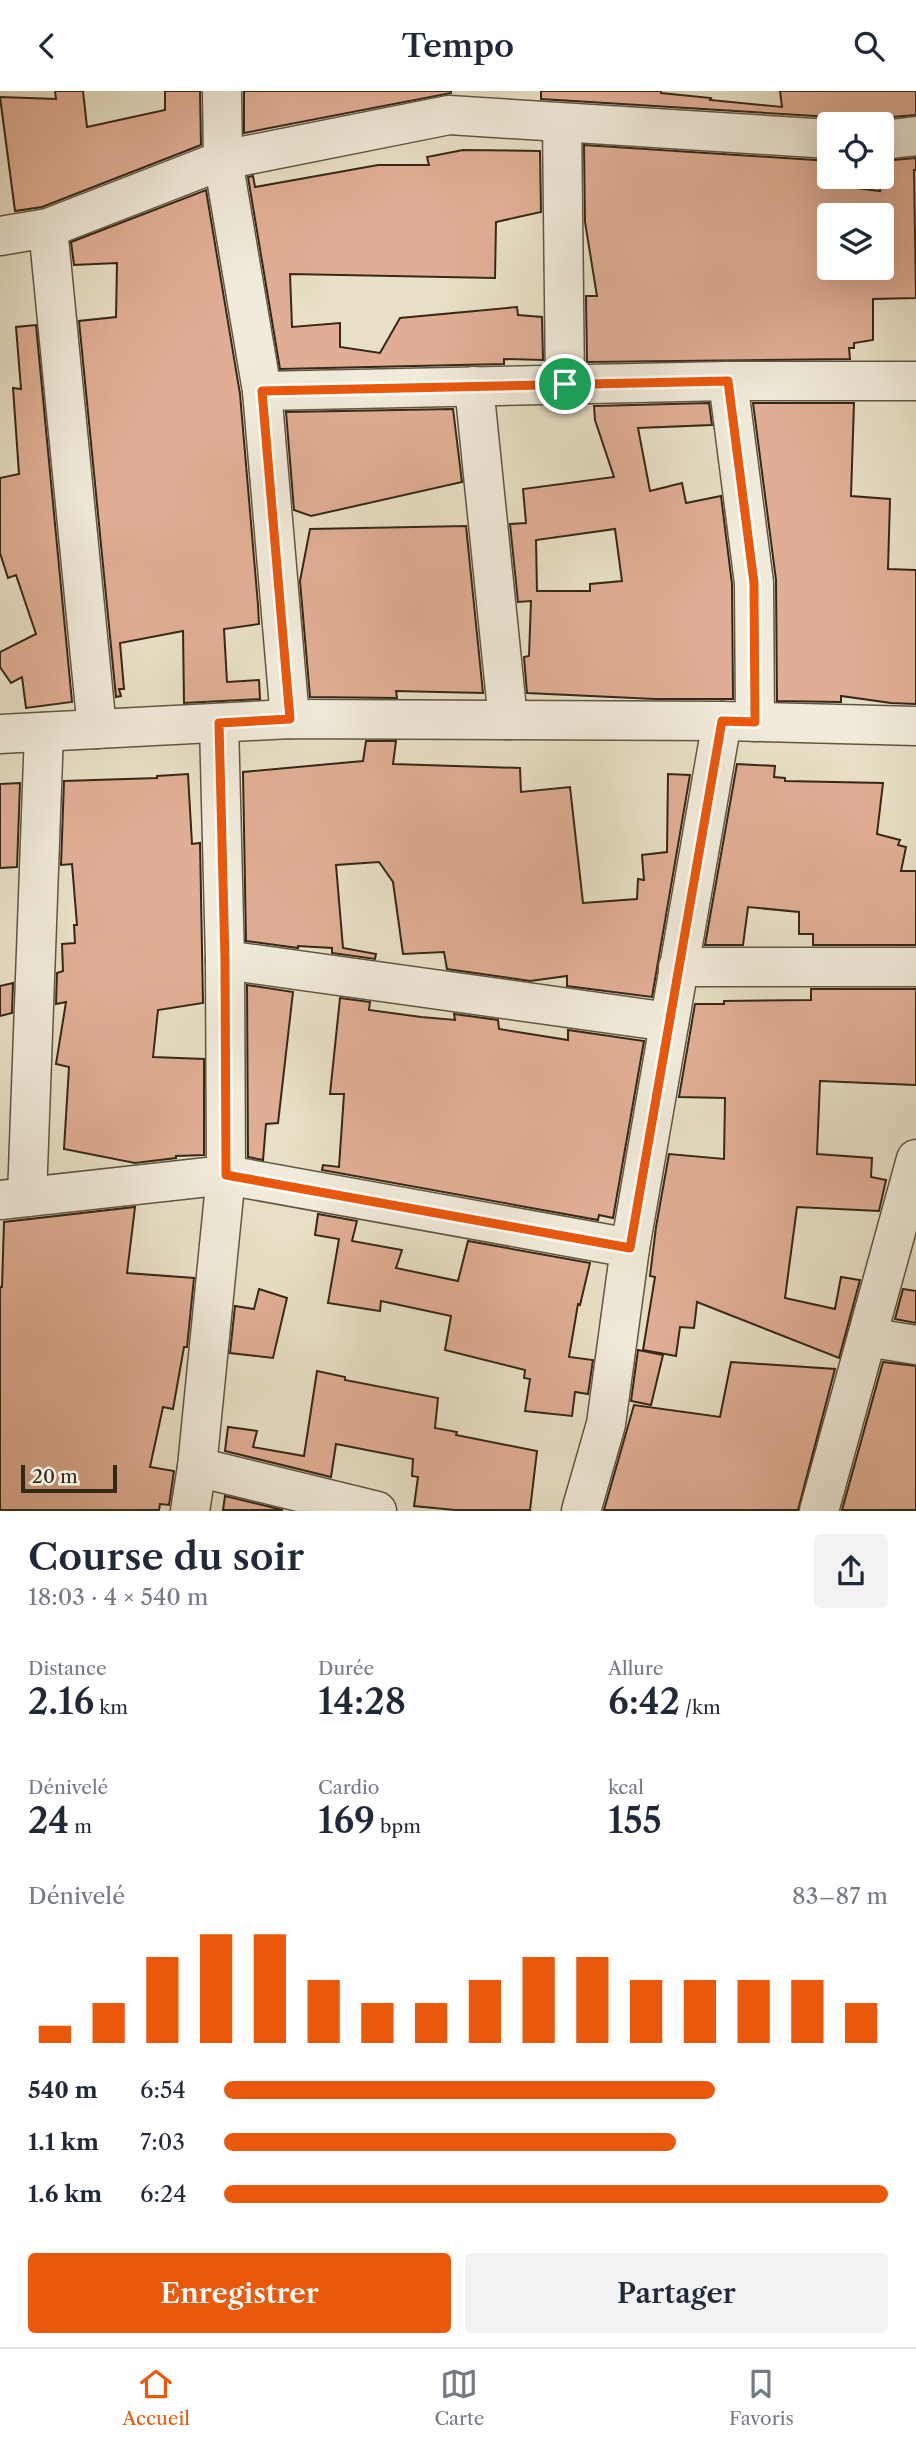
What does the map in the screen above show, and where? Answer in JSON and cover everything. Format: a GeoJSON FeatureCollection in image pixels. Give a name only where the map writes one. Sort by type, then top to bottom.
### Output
{"type":"FeatureCollection","features":[{"type":"Feature","properties":{"kind":"street"},"geometry":{"type":"LineString","coordinates":[[222,91],[223,160],[262,391],[290,719]]}},
{"type":"Feature","properties":{"kind":"street"},"geometry":{"type":"LineString","coordinates":[[0,236],[48,228],[223,160],[447,103],[562,123],[817,138]]}},
{"type":"Feature","properties":{"kind":"street"},"geometry":{"type":"LineString","coordinates":[[562,123],[565,384]]}},
{"type":"Feature","properties":{"kind":"street"},"geometry":{"type":"LineString","coordinates":[[894,139],[916,136]]}},
{"type":"Feature","properties":{"kind":"street"},"geometry":{"type":"LineString","coordinates":[[48,228],[97,729]]}},
{"type":"Feature","properties":{"kind":"street"},"geometry":{"type":"LineString","coordinates":[[262,391],[728,381],[916,381]]}},
{"type":"Feature","properties":{"kind":"street"},"geometry":{"type":"LineString","coordinates":[[581,1510],[606,1424],[630,1248],[678,967],[739,722],[754,583],[728,381]]}},
{"type":"Feature","properties":{"kind":"street"},"geometry":{"type":"LineString","coordinates":[[474,386],[508,720]]}},
{"type":"Feature","properties":{"kind":"street"},"geometry":{"type":"LineString","coordinates":[[0,734],[290,719],[916,726]]}},
{"type":"Feature","properties":{"kind":"street"},"geometry":{"type":"LineString","coordinates":[[190,1510],[197,1467],[226,1175],[225,960],[219,723]]}},
{"type":"Feature","properties":{"kind":"street"},"geometry":{"type":"LineString","coordinates":[[44,732],[13,1198],[226,1175],[630,1248]]}},
{"type":"Feature","properties":{"kind":"street"},"geometry":{"type":"LineString","coordinates":[[225,960],[669,1022]]}},
{"type":"Feature","properties":{"kind":"street"},"geometry":{"type":"LineString","coordinates":[[678,967],[916,967]]}},
{"type":"Feature","properties":{"kind":"street"},"geometry":{"type":"LineString","coordinates":[[819,1510],[916,1159]]}},
{"type":"Feature","properties":{"kind":"street"},"geometry":{"type":"LineString","coordinates":[[867,1338],[916,1345]]}},
{"type":"Feature","properties":{"kind":"street"},"geometry":{"type":"LineString","coordinates":[[197,1467],[377,1510]]}},
{"type":"Feature","properties":{"kind":"building"},"geometry":{"type":"Polygon","coordinates":[[[55,91],[83,91],[87,127],[165,110],[165,91],[200,91],[201,145],[42,207],[15,211],[0,97],[56,99],[55,91]]]}},
{"type":"Feature","properties":{"kind":"building"},"geometry":{"type":"Polygon","coordinates":[[[244,91],[451,91],[451,93],[244,133],[244,91]]]}},
{"type":"Feature","properties":{"kind":"building"},"geometry":{"type":"Polygon","coordinates":[[[541,91],[661,91],[711,98],[710,100],[782,107],[780,91],[916,91],[916,115],[894,117],[894,112],[817,112],[817,116],[541,99],[541,91]]]}},
{"type":"Feature","properties":{"kind":"building"},"geometry":{"type":"Polygon","coordinates":[[[584,145],[817,160],[817,189],[894,189],[894,160],[916,158],[916,298],[873,299],[873,340],[854,343],[854,348],[849,348],[850,359],[587,362],[586,296],[597,296],[585,222],[584,145]]]}},
{"type":"Feature","properties":{"kind":"building"},"geometry":{"type":"Polygon","coordinates":[[[463,150],[540,151],[541,212],[496,222],[495,278],[290,274],[292,327],[340,323],[340,347],[380,353],[400,318],[517,307],[518,315],[542,317],[543,360],[504,359],[504,364],[280,369],[248,177],[253,176],[255,187],[378,165],[429,165],[427,157],[463,150]]]}},
{"type":"Feature","properties":{"kind":"building"},"geometry":{"type":"Polygon","coordinates":[[[206,190],[240,394],[259,624],[224,629],[227,682],[259,680],[260,699],[184,703],[183,631],[120,643],[124,689],[119,689],[121,696],[116,697],[79,321],[116,317],[117,263],[74,265],[71,242],[206,190]]]}},
{"type":"Feature","properties":{"kind":"building"},"geometry":{"type":"Polygon","coordinates":[[[36,325],[72,702],[26,708],[22,677],[11,683],[0,667],[0,652],[36,634],[16,575],[8,578],[0,553],[0,478],[19,474],[13,388],[21,389],[16,327],[36,325]]]}},
{"type":"Feature","properties":{"kind":"building"},"geometry":{"type":"Polygon","coordinates":[[[709,403],[712,425],[638,428],[650,491],[682,483],[686,503],[721,496],[732,584],[733,699],[655,699],[527,693],[524,657],[529,656],[531,601],[518,602],[510,524],[526,523],[523,489],[614,477],[595,420],[594,406],[709,403]],[[615,529],[536,540],[537,591],[590,591],[590,584],[622,581],[615,529]]]}},
{"type":"Feature","properties":{"kind":"building"},"geometry":{"type":"Polygon","coordinates":[[[753,403],[854,403],[851,496],[890,499],[888,569],[916,570],[916,704],[841,696],[841,702],[777,701],[776,580],[753,403]]]}},
{"type":"Feature","properties":{"kind":"building"},"geometry":{"type":"Polygon","coordinates":[[[453,409],[462,482],[311,516],[294,510],[286,412],[453,409]]]}},
{"type":"Feature","properties":{"kind":"building"},"geometry":{"type":"Polygon","coordinates":[[[466,526],[483,693],[396,691],[397,698],[310,697],[300,581],[310,529],[466,526]]]}},
{"type":"Feature","properties":{"kind":"building"},"geometry":{"type":"Polygon","coordinates":[[[366,741],[396,741],[393,764],[520,768],[521,792],[570,787],[583,903],[637,899],[638,879],[644,880],[642,855],[667,852],[668,774],[690,775],[652,997],[567,986],[567,976],[530,981],[447,969],[444,952],[403,954],[393,882],[379,862],[336,865],[343,948],[376,954],[375,959],[332,953],[332,948],[298,948],[246,941],[243,772],[363,761],[366,741]]]}},
{"type":"Feature","properties":{"kind":"building"},"geometry":{"type":"Polygon","coordinates":[[[737,764],[775,766],[774,777],[785,778],[785,781],[883,783],[877,834],[900,840],[898,845],[906,847],[901,871],[916,871],[916,945],[813,945],[813,934],[799,934],[799,912],[748,907],[743,945],[705,945],[737,764]]]}},
{"type":"Feature","properties":{"kind":"building"},"geometry":{"type":"Polygon","coordinates":[[[188,774],[192,844],[200,843],[203,1003],[158,1010],[153,1057],[204,1059],[204,1155],[176,1156],[135,1163],[64,1149],[69,1067],[56,1064],[66,1002],[56,1004],[57,973],[63,971],[62,944],[75,943],[74,925],[77,925],[72,864],[61,865],[64,781],[157,778],[188,774]]]}},
{"type":"Feature","properties":{"kind":"building"},"geometry":{"type":"Polygon","coordinates":[[[20,783],[17,867],[0,868],[0,784],[20,783]]]}},
{"type":"Feature","properties":{"kind":"building"},"geometry":{"type":"Polygon","coordinates":[[[13,983],[12,1013],[0,1016],[0,986],[13,983]]]}},
{"type":"Feature","properties":{"kind":"building"},"geometry":{"type":"Polygon","coordinates":[[[247,985],[293,992],[278,1123],[266,1124],[263,1160],[248,1157],[247,985]]]}},
{"type":"Feature","properties":{"kind":"building"},"geometry":{"type":"Polygon","coordinates":[[[811,989],[916,989],[916,1085],[820,1081],[817,1154],[872,1158],[871,1177],[886,1180],[879,1211],[797,1207],[785,1298],[835,1309],[841,1277],[860,1280],[839,1358],[697,1302],[694,1328],[680,1327],[676,1356],[643,1350],[655,1277],[650,1276],[656,1227],[669,1154],[724,1159],[725,1098],[679,1097],[695,1004],[811,1000],[811,989]]]}},
{"type":"Feature","properties":{"kind":"building"},"geometry":{"type":"Polygon","coordinates":[[[340,998],[370,1002],[369,1010],[455,1020],[454,1014],[498,1020],[499,1029],[568,1040],[568,1030],[644,1041],[613,1218],[599,1215],[598,1220],[322,1170],[323,1165],[339,1167],[344,1094],[330,1094],[340,998]]]}},
{"type":"Feature","properties":{"kind":"building"},"geometry":{"type":"Polygon","coordinates":[[[135,1207],[127,1273],[194,1278],[187,1347],[184,1347],[173,1409],[163,1407],[150,1467],[174,1471],[169,1505],[160,1504],[159,1510],[0,1510],[0,1287],[4,1222],[135,1207]]]}},
{"type":"Feature","properties":{"kind":"building"},"geometry":{"type":"Polygon","coordinates":[[[318,1214],[357,1221],[352,1241],[402,1250],[396,1268],[458,1281],[468,1241],[590,1263],[580,1305],[578,1304],[569,1357],[593,1360],[588,1394],[575,1392],[572,1416],[525,1411],[530,1379],[524,1378],[525,1370],[445,1350],[451,1316],[381,1301],[380,1311],[328,1303],[339,1239],[315,1235],[318,1214]]]}},
{"type":"Feature","properties":{"kind":"building"},"geometry":{"type":"Polygon","coordinates":[[[259,1289],[287,1298],[273,1358],[230,1353],[235,1306],[254,1309],[259,1289]]]}},
{"type":"Feature","properties":{"kind":"building"},"geometry":{"type":"Polygon","coordinates":[[[903,1289],[916,1291],[916,1323],[895,1319],[903,1289]]]}},
{"type":"Feature","properties":{"kind":"building"},"geometry":{"type":"Polygon","coordinates":[[[638,1350],[663,1355],[651,1405],[631,1401],[638,1350]]]}},
{"type":"Feature","properties":{"kind":"building"},"geometry":{"type":"Polygon","coordinates":[[[731,1362],[835,1369],[798,1510],[604,1510],[634,1405],[720,1417],[731,1362]]]}},
{"type":"Feature","properties":{"kind":"building"},"geometry":{"type":"Polygon","coordinates":[[[883,1362],[916,1366],[916,1510],[842,1510],[883,1362]]]}},
{"type":"Feature","properties":{"kind":"building"},"geometry":{"type":"Polygon","coordinates":[[[317,1371],[345,1377],[345,1380],[438,1398],[435,1428],[457,1432],[456,1435],[537,1451],[530,1510],[455,1510],[414,1506],[418,1477],[412,1476],[413,1459],[336,1444],[331,1477],[225,1451],[228,1427],[257,1431],[253,1447],[304,1456],[317,1371]]]}},
{"type":"Feature","properties":{"kind":"building"},"geometry":{"type":"Polygon","coordinates":[[[225,1496],[283,1510],[223,1510],[225,1496]]]}},
{"type":"Feature","properties":{"kind":"route"},"geometry":{"type":"LineString","coordinates":[[728,381],[754,583],[755,722],[722,721],[630,1248],[226,1175],[225,960],[219,723],[290,719],[262,391],[565,384],[728,381]]}}]}
